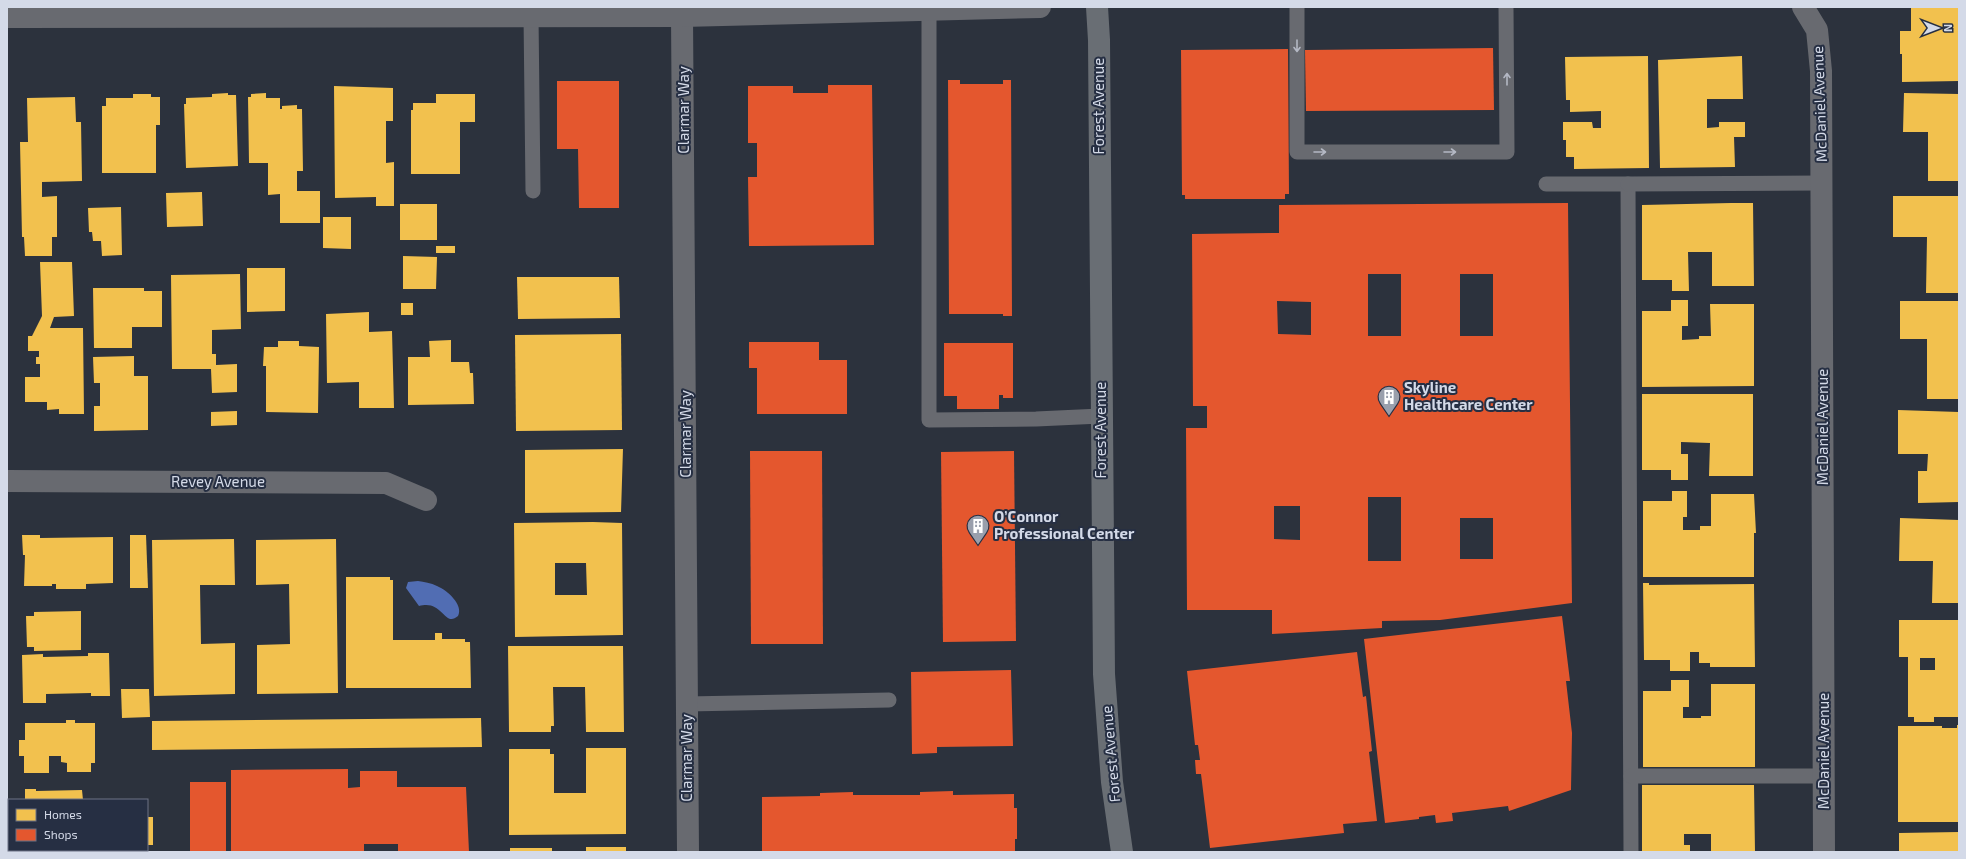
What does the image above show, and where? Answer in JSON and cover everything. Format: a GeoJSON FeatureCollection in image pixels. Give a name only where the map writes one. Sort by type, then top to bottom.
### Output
{"type":"FeatureCollection","features":[{"type":"Feature","properties":{"kind":"main road","name":"Forest Avenue"},"geometry":{"type":"LineString","coordinates":[[1097,7],[1099,40],[1104,674],[1112,782],[1122,852]]}},
{"type":"Feature","properties":{"kind":"street"},"geometry":{"type":"LineString","coordinates":[[7,17],[531,15],[682,16],[1040,7]]}},
{"type":"Feature","properties":{"kind":"street","name":"McDaniel Avenue"},"geometry":{"type":"LineString","coordinates":[[1803,7],[1817,30],[1821,72],[1824,852]]}},
{"type":"Feature","properties":{"kind":"street","name":"Clarmar Way"},"geometry":{"type":"LineString","coordinates":[[682,16],[688,852]]}},
{"type":"Feature","properties":{"kind":"street","name":"Revey Avenue"},"geometry":{"type":"LineString","coordinates":[[7,481],[386,483],[426,500]]}},
{"type":"Feature","properties":{"kind":"lane"},"geometry":{"type":"LineString","coordinates":[[1297,7],[1297,152],[1507,152],[1506,7]]}},
{"type":"Feature","properties":{"kind":"lane"},"geometry":{"type":"LineString","coordinates":[[930,10],[929,420],[1036,419],[1101,416]]}},
{"type":"Feature","properties":{"kind":"lane"},"geometry":{"type":"LineString","coordinates":[[531,15],[533,191]]}},
{"type":"Feature","properties":{"kind":"lane"},"geometry":{"type":"LineString","coordinates":[[1546,184],[1822,183]]}},
{"type":"Feature","properties":{"kind":"lane"},"geometry":{"type":"LineString","coordinates":[[1628,184],[1631,852]]}},
{"type":"Feature","properties":{"kind":"lane"},"geometry":{"type":"LineString","coordinates":[[687,704],[889,700]]}},
{"type":"Feature","properties":{"kind":"lane"},"geometry":{"type":"LineString","coordinates":[[1631,776],[1824,776]]}},
{"type":"Feature","properties":{"kind":"water"},"geometry":{"type":"Polygon","coordinates":[[[418,581],[435,585],[450,594],[459,607],[458,616],[453,619],[449,619],[433,606],[419,606],[406,588],[408,582],[418,581]]]}},
{"type":"Feature","properties":{"kind":"building: Homes"},"geometry":{"type":"Polygon","coordinates":[[[1911,7],[1959,7],[1959,81],[1902,82],[1900,31],[1911,31],[1911,7]]]}},
{"type":"Feature","properties":{"kind":"building: Homes"},"geometry":{"type":"Polygon","coordinates":[[[1648,56],[1649,168],[1574,169],[1574,157],[1566,157],[1566,140],[1563,140],[1563,122],[1592,122],[1593,128],[1601,128],[1601,111],[1570,112],[1570,100],[1566,100],[1565,57],[1648,56]]]}},
{"type":"Feature","properties":{"kind":"building: Homes"},"geometry":{"type":"Polygon","coordinates":[[[1742,56],[1743,99],[1707,99],[1707,128],[1719,127],[1719,122],[1745,122],[1745,137],[1734,137],[1735,167],[1660,168],[1658,60],[1742,56]]]}},
{"type":"Feature","properties":{"kind":"building: Homes"},"geometry":{"type":"Polygon","coordinates":[[[334,86],[393,88],[393,121],[386,121],[386,163],[394,162],[394,206],[376,206],[376,197],[335,198],[334,86]]]}},
{"type":"Feature","properties":{"kind":"building: Homes"},"geometry":{"type":"Polygon","coordinates":[[[228,93],[228,95],[236,95],[238,166],[186,168],[184,104],[186,104],[186,98],[212,97],[212,94],[228,93]]]}},
{"type":"Feature","properties":{"kind":"building: Homes"},"geometry":{"type":"Polygon","coordinates":[[[266,93],[266,98],[280,98],[280,109],[282,109],[282,106],[297,105],[297,109],[302,109],[303,171],[297,171],[297,191],[320,191],[320,223],[280,223],[280,194],[268,195],[268,163],[249,163],[248,97],[251,97],[251,94],[266,93]]]}},
{"type":"Feature","properties":{"kind":"building: Homes"},"geometry":{"type":"Polygon","coordinates":[[[1904,93],[1959,94],[1959,181],[1928,181],[1928,132],[1903,132],[1904,93]]]}},
{"type":"Feature","properties":{"kind":"building: Homes"},"geometry":{"type":"Polygon","coordinates":[[[133,94],[151,94],[151,97],[160,97],[160,125],[156,125],[156,173],[102,173],[102,106],[106,106],[106,98],[133,98],[133,94]]]}},
{"type":"Feature","properties":{"kind":"building: Homes"},"geometry":{"type":"Polygon","coordinates":[[[436,94],[475,94],[475,122],[460,122],[460,174],[411,174],[411,110],[413,110],[413,103],[436,103],[436,94]]]}},
{"type":"Feature","properties":{"kind":"building: Homes"},"geometry":{"type":"Polygon","coordinates":[[[75,97],[76,122],[81,122],[82,181],[42,182],[42,197],[57,196],[57,237],[52,237],[52,256],[25,256],[24,237],[22,237],[20,142],[28,142],[27,98],[75,97]]]}},
{"type":"Feature","properties":{"kind":"building: Homes"},"geometry":{"type":"Polygon","coordinates":[[[202,192],[203,226],[167,227],[166,193],[202,192]]]}},
{"type":"Feature","properties":{"kind":"building: Homes"},"geometry":{"type":"Polygon","coordinates":[[[1893,196],[1959,196],[1959,293],[1926,293],[1927,237],[1893,237],[1893,196]]]}},
{"type":"Feature","properties":{"kind":"building: Homes"},"geometry":{"type":"Polygon","coordinates":[[[1753,203],[1754,286],[1712,286],[1712,252],[1688,252],[1689,291],[1672,291],[1672,280],[1642,280],[1642,205],[1753,203]]]}},
{"type":"Feature","properties":{"kind":"building: Homes"},"geometry":{"type":"Polygon","coordinates":[[[400,204],[437,204],[437,240],[400,240],[400,204]]]}},
{"type":"Feature","properties":{"kind":"building: Homes"},"geometry":{"type":"Polygon","coordinates":[[[121,207],[122,255],[102,256],[101,241],[93,241],[92,232],[89,232],[88,208],[121,207]]]}},
{"type":"Feature","properties":{"kind":"building: Homes"},"geometry":{"type":"Polygon","coordinates":[[[323,217],[351,217],[351,249],[323,248],[323,217]]]}},
{"type":"Feature","properties":{"kind":"building: Homes"},"geometry":{"type":"Polygon","coordinates":[[[436,246],[455,246],[455,253],[436,253],[436,246]]]}},
{"type":"Feature","properties":{"kind":"building: Homes"},"geometry":{"type":"Polygon","coordinates":[[[403,256],[437,257],[436,289],[403,289],[403,256]]]}},
{"type":"Feature","properties":{"kind":"building: Homes"},"geometry":{"type":"Polygon","coordinates":[[[40,262],[72,262],[74,316],[54,317],[50,328],[83,328],[84,414],[59,414],[59,409],[47,410],[47,402],[25,402],[25,377],[40,377],[40,364],[36,364],[36,357],[39,357],[39,351],[28,351],[28,336],[32,336],[42,316],[40,262]]]}},
{"type":"Feature","properties":{"kind":"building: Homes"},"geometry":{"type":"Polygon","coordinates":[[[247,268],[285,268],[285,311],[247,312],[247,268]]]}},
{"type":"Feature","properties":{"kind":"building: Homes"},"geometry":{"type":"Polygon","coordinates":[[[240,274],[241,329],[212,330],[212,354],[216,354],[216,365],[237,364],[237,392],[212,393],[211,369],[172,369],[171,275],[240,274]]]}},
{"type":"Feature","properties":{"kind":"building: Homes"},"geometry":{"type":"Polygon","coordinates":[[[517,277],[619,277],[620,318],[518,319],[517,277]]]}},
{"type":"Feature","properties":{"kind":"building: Homes"},"geometry":{"type":"Polygon","coordinates":[[[93,288],[144,288],[144,291],[162,291],[162,327],[132,327],[132,348],[94,348],[93,288]]]}},
{"type":"Feature","properties":{"kind":"building: Homes"},"geometry":{"type":"Polygon","coordinates":[[[1671,300],[1688,300],[1688,326],[1682,326],[1682,340],[1699,339],[1699,336],[1711,336],[1710,304],[1754,304],[1754,386],[1642,387],[1642,311],[1671,311],[1671,300]]]}},
{"type":"Feature","properties":{"kind":"building: Homes"},"geometry":{"type":"Polygon","coordinates":[[[1900,301],[1959,301],[1959,399],[1927,399],[1927,339],[1900,339],[1900,301]]]}},
{"type":"Feature","properties":{"kind":"building: Homes"},"geometry":{"type":"Polygon","coordinates":[[[401,303],[413,303],[413,315],[401,315],[401,303]]]}},
{"type":"Feature","properties":{"kind":"building: Homes"},"geometry":{"type":"Polygon","coordinates":[[[369,312],[369,332],[392,331],[394,408],[359,408],[359,382],[327,383],[326,314],[369,312]]]}},
{"type":"Feature","properties":{"kind":"building: Homes"},"geometry":{"type":"Polygon","coordinates":[[[621,334],[622,430],[516,431],[515,335],[621,334]]]}},
{"type":"Feature","properties":{"kind":"building: Homes"},"geometry":{"type":"Polygon","coordinates":[[[451,340],[451,362],[469,362],[470,373],[473,373],[474,404],[408,405],[408,357],[430,357],[429,341],[451,340]]]}},
{"type":"Feature","properties":{"kind":"building: Homes"},"geometry":{"type":"Polygon","coordinates":[[[278,341],[299,341],[299,346],[319,347],[318,413],[266,412],[266,366],[263,366],[264,347],[278,347],[278,341]]]}},
{"type":"Feature","properties":{"kind":"building: Homes"},"geometry":{"type":"Polygon","coordinates":[[[134,356],[134,376],[148,376],[148,430],[94,431],[94,406],[100,406],[100,383],[94,383],[93,357],[134,356]]]}},
{"type":"Feature","properties":{"kind":"building: Homes"},"geometry":{"type":"Polygon","coordinates":[[[1642,394],[1753,394],[1753,476],[1709,476],[1710,443],[1681,442],[1681,454],[1688,454],[1688,480],[1671,480],[1671,470],[1642,470],[1642,394]]]}},
{"type":"Feature","properties":{"kind":"building: Homes"},"geometry":{"type":"Polygon","coordinates":[[[1898,410],[1959,412],[1959,502],[1918,503],[1918,471],[1927,471],[1928,454],[1898,454],[1898,410]]]}},
{"type":"Feature","properties":{"kind":"building: Homes"},"geometry":{"type":"Polygon","coordinates":[[[237,411],[237,425],[211,426],[211,412],[237,411]]]}},
{"type":"Feature","properties":{"kind":"building: Homes"},"geometry":{"type":"Polygon","coordinates":[[[623,449],[621,512],[525,513],[525,450],[623,449]]]}},
{"type":"Feature","properties":{"kind":"building: Homes"},"geometry":{"type":"Polygon","coordinates":[[[1672,491],[1687,491],[1687,517],[1683,517],[1683,530],[1700,530],[1700,526],[1711,526],[1711,494],[1754,494],[1756,533],[1754,533],[1754,577],[1643,577],[1643,501],[1672,501],[1672,491]]]}},
{"type":"Feature","properties":{"kind":"building: Homes"},"geometry":{"type":"Polygon","coordinates":[[[1900,518],[1959,520],[1959,603],[1932,603],[1933,561],[1899,561],[1900,518]]]}},
{"type":"Feature","properties":{"kind":"building: Homes"},"geometry":{"type":"Polygon","coordinates":[[[514,523],[622,523],[623,635],[515,637],[514,523]],[[555,563],[555,595],[587,595],[586,563],[555,563]]]}},
{"type":"Feature","properties":{"kind":"building: Homes"},"geometry":{"type":"Polygon","coordinates":[[[22,535],[40,535],[40,538],[113,537],[113,583],[86,584],[86,589],[56,589],[56,584],[52,584],[52,586],[24,586],[25,555],[23,555],[22,535]]]}},
{"type":"Feature","properties":{"kind":"building: Homes"},"geometry":{"type":"Polygon","coordinates":[[[130,535],[146,535],[148,588],[130,588],[130,535]]]}},
{"type":"Feature","properties":{"kind":"building: Homes"},"geometry":{"type":"Polygon","coordinates":[[[234,539],[235,585],[200,585],[201,644],[235,643],[235,694],[154,696],[152,540],[234,539]]]}},
{"type":"Feature","properties":{"kind":"building: Homes"},"geometry":{"type":"Polygon","coordinates":[[[336,539],[338,693],[257,694],[257,645],[290,644],[289,584],[256,585],[256,540],[336,539]]]}},
{"type":"Feature","properties":{"kind":"building: Homes"},"geometry":{"type":"Polygon","coordinates":[[[346,577],[390,577],[390,580],[393,580],[393,640],[435,640],[435,633],[442,633],[442,639],[465,639],[465,642],[470,642],[471,688],[346,688],[346,577]]]}},
{"type":"Feature","properties":{"kind":"building: Homes"},"geometry":{"type":"Polygon","coordinates":[[[1643,583],[1649,583],[1649,585],[1754,584],[1755,667],[1710,667],[1710,663],[1699,663],[1699,652],[1690,652],[1690,671],[1670,671],[1670,660],[1644,660],[1643,583]]]}},
{"type":"Feature","properties":{"kind":"building: Homes"},"geometry":{"type":"Polygon","coordinates":[[[81,611],[81,650],[34,651],[34,647],[27,647],[26,616],[34,616],[34,612],[81,611]]]}},
{"type":"Feature","properties":{"kind":"building: Homes"},"geometry":{"type":"Polygon","coordinates":[[[1899,620],[1959,620],[1959,717],[1934,717],[1934,722],[1914,722],[1914,717],[1908,717],[1908,657],[1899,657],[1899,620]],[[1920,658],[1920,670],[1935,670],[1935,658],[1920,658]]]}},
{"type":"Feature","properties":{"kind":"building: Homes"},"geometry":{"type":"Polygon","coordinates":[[[508,646],[623,646],[624,732],[586,732],[585,687],[553,687],[554,726],[551,726],[551,732],[509,732],[508,646]]]}},
{"type":"Feature","properties":{"kind":"building: Homes"},"geometry":{"type":"Polygon","coordinates":[[[88,653],[109,653],[110,696],[91,696],[91,693],[46,694],[46,703],[23,703],[22,655],[43,654],[43,657],[88,656],[88,653]]]}},
{"type":"Feature","properties":{"kind":"building: Homes"},"geometry":{"type":"Polygon","coordinates":[[[1671,680],[1689,680],[1689,707],[1683,707],[1683,718],[1701,718],[1701,716],[1711,716],[1711,684],[1755,684],[1755,767],[1643,767],[1643,691],[1671,691],[1671,680]]]}},
{"type":"Feature","properties":{"kind":"building: Homes"},"geometry":{"type":"Polygon","coordinates":[[[121,689],[149,689],[150,717],[122,718],[121,689]]]}},
{"type":"Feature","properties":{"kind":"building: Homes"},"geometry":{"type":"Polygon","coordinates":[[[481,718],[482,747],[152,750],[152,721],[481,718]]]}},
{"type":"Feature","properties":{"kind":"building: Homes"},"geometry":{"type":"Polygon","coordinates":[[[66,720],[75,720],[75,723],[95,723],[95,763],[91,763],[91,772],[67,772],[67,763],[61,762],[61,756],[49,756],[49,773],[24,773],[24,756],[19,756],[19,740],[25,740],[25,723],[66,723],[66,720]]]}},
{"type":"Feature","properties":{"kind":"building: Homes"},"geometry":{"type":"Polygon","coordinates":[[[1957,725],[1959,725],[1959,822],[1898,822],[1898,726],[1942,726],[1942,728],[1957,728],[1957,725]]]}},
{"type":"Feature","properties":{"kind":"building: Homes"},"geometry":{"type":"Polygon","coordinates":[[[586,748],[626,748],[626,834],[509,835],[509,749],[550,749],[550,754],[554,754],[554,793],[586,793],[586,748]]]}},
{"type":"Feature","properties":{"kind":"building: Homes"},"geometry":{"type":"Polygon","coordinates":[[[1642,785],[1754,785],[1755,852],[1711,852],[1711,834],[1684,834],[1684,845],[1690,845],[1690,852],[1642,852],[1642,785]]]}},
{"type":"Feature","properties":{"kind":"building: Homes"},"geometry":{"type":"Polygon","coordinates":[[[25,789],[36,789],[36,791],[82,790],[83,799],[25,799],[25,789]]]}},
{"type":"Feature","properties":{"kind":"building: Homes"},"geometry":{"type":"Polygon","coordinates":[[[148,817],[153,817],[153,845],[148,845],[148,817]]]}},
{"type":"Feature","properties":{"kind":"building: Homes"},"geometry":{"type":"Polygon","coordinates":[[[1959,832],[1959,852],[1899,852],[1899,833],[1959,832]]]}},
{"type":"Feature","properties":{"kind":"building: Homes"},"geometry":{"type":"Polygon","coordinates":[[[586,847],[626,847],[626,852],[586,852],[586,847]]]}},
{"type":"Feature","properties":{"kind":"building: Homes"},"geometry":{"type":"Polygon","coordinates":[[[510,848],[552,848],[552,852],[510,852],[510,848]]]}},
{"type":"Feature","properties":{"kind":"building: Homes"},"geometry":{"type":"Polygon","coordinates":[[[26,851],[100,851],[100,852],[26,851]]]}},
{"type":"Feature","properties":{"kind":"building: Shops"},"geometry":{"type":"Polygon","coordinates":[[[1493,48],[1494,110],[1306,111],[1305,50],[1493,48]]]}},
{"type":"Feature","properties":{"kind":"building: Shops"},"geometry":{"type":"Polygon","coordinates":[[[1288,49],[1289,194],[1285,194],[1285,199],[1185,199],[1185,195],[1182,195],[1181,50],[1288,49]]]}},
{"type":"Feature","properties":{"kind":"building: Shops"},"geometry":{"type":"Polygon","coordinates":[[[948,80],[960,80],[960,84],[1003,84],[1003,80],[1011,80],[1012,316],[1003,316],[1003,314],[949,314],[948,80]]]}},
{"type":"Feature","properties":{"kind":"building: Shops"},"geometry":{"type":"Polygon","coordinates":[[[557,81],[619,81],[619,208],[579,208],[578,149],[557,149],[557,81]]]}},
{"type":"Feature","properties":{"kind":"building: Shops"},"geometry":{"type":"Polygon","coordinates":[[[828,85],[872,85],[874,245],[749,246],[748,177],[757,177],[757,143],[748,143],[748,86],[793,86],[793,93],[828,93],[828,85]]]}},
{"type":"Feature","properties":{"kind":"building: Shops","name":"Skyline Healthcare Center"},"geometry":{"type":"Polygon","coordinates":[[[1568,203],[1572,603],[1440,620],[1382,621],[1382,628],[1272,634],[1272,610],[1187,610],[1186,428],[1207,428],[1207,406],[1193,406],[1192,234],[1279,233],[1279,205],[1568,203]],[[1368,274],[1368,336],[1401,336],[1401,274],[1368,274]],[[1460,274],[1460,336],[1493,336],[1493,274],[1460,274]],[[1277,301],[1278,334],[1311,335],[1311,302],[1277,301]],[[1368,497],[1368,561],[1401,561],[1401,497],[1368,497]],[[1274,506],[1274,539],[1300,540],[1300,506],[1274,506]],[[1460,518],[1460,559],[1493,559],[1493,518],[1460,518]]]}},
{"type":"Feature","properties":{"kind":"building: Shops"},"geometry":{"type":"Polygon","coordinates":[[[749,342],[819,342],[819,360],[847,360],[847,414],[757,414],[757,368],[749,368],[749,342]]]}},
{"type":"Feature","properties":{"kind":"building: Shops"},"geometry":{"type":"Polygon","coordinates":[[[944,343],[1013,343],[1013,398],[1003,398],[1003,395],[999,395],[999,409],[957,409],[957,396],[944,396],[944,343]]]}},
{"type":"Feature","properties":{"kind":"building: Shops"},"geometry":{"type":"Polygon","coordinates":[[[750,451],[822,451],[823,644],[751,644],[750,451]]]}},
{"type":"Feature","properties":{"kind":"building: Shops","name":"O’Connor Professional Center"},"geometry":{"type":"Polygon","coordinates":[[[1014,451],[1016,641],[943,642],[941,452],[1014,451]]]}},
{"type":"Feature","properties":{"kind":"building: Shops"},"geometry":{"type":"Polygon","coordinates":[[[1562,616],[1570,681],[1566,681],[1572,733],[1571,790],[1509,811],[1508,806],[1452,813],[1453,821],[1436,823],[1435,815],[1419,817],[1419,819],[1385,823],[1364,639],[1562,616]]]}},
{"type":"Feature","properties":{"kind":"building: Shops"},"geometry":{"type":"Polygon","coordinates":[[[1357,652],[1363,697],[1366,696],[1372,751],[1369,752],[1377,821],[1343,824],[1344,833],[1210,848],[1201,774],[1196,774],[1195,760],[1200,760],[1198,745],[1195,745],[1187,671],[1357,652]]]}},
{"type":"Feature","properties":{"kind":"building: Shops"},"geometry":{"type":"Polygon","coordinates":[[[1011,670],[1013,746],[937,747],[937,753],[912,754],[911,672],[1011,670]]]}},
{"type":"Feature","properties":{"kind":"building: Shops"},"geometry":{"type":"Polygon","coordinates":[[[348,769],[348,788],[360,787],[360,771],[397,771],[397,787],[466,787],[469,852],[398,852],[398,844],[364,844],[364,852],[231,852],[231,770],[348,769]]]}},
{"type":"Feature","properties":{"kind":"building: Shops"},"geometry":{"type":"Polygon","coordinates":[[[190,782],[226,782],[226,852],[190,852],[190,782]]]}},
{"type":"Feature","properties":{"kind":"building: Shops"},"geometry":{"type":"Polygon","coordinates":[[[953,791],[953,795],[1014,794],[1014,808],[1017,808],[1017,839],[1015,839],[1015,852],[762,852],[762,797],[820,796],[820,793],[853,792],[853,795],[920,795],[920,792],[953,791]]]}},
{"type":"Feature","properties":{"kind":"place","name":"Skyline Healthcare Center"},"geometry":{"type":"Point","coordinates":[1389,416]}},
{"type":"Feature","properties":{"kind":"place","name":"O’Connor Professional Center"},"geometry":{"type":"Point","coordinates":[978,546]}}]}
